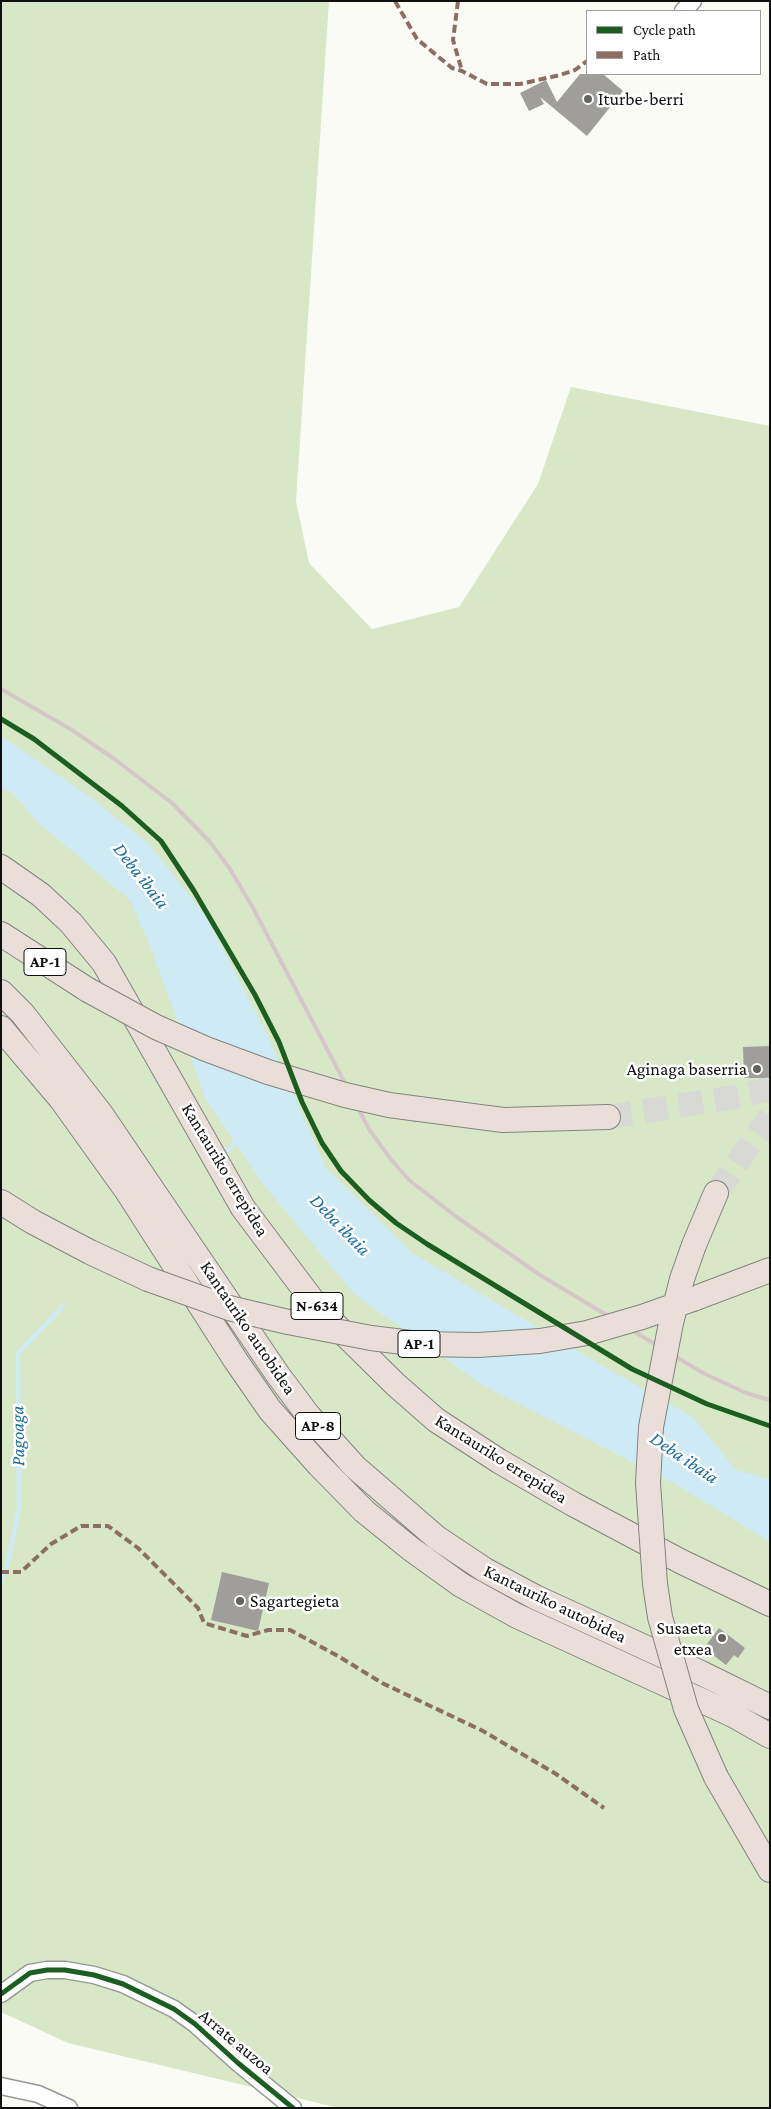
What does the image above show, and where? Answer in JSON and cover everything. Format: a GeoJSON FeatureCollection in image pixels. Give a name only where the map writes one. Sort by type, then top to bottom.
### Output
{"type":"FeatureCollection","features":[{"type":"Feature","properties":{"kind":"highway","name":"Kantauriko errepidea"},"geometry":{"type":"LineString","coordinates":[[1,867],[47,900],[71,923],[104,963],[244,1208],[319,1308],[395,1384],[436,1420],[499,1461],[581,1508],[682,1562],[770,1604]]}},
{"type":"Feature","properties":{"kind":"highway","name":"AP-1"},"geometry":{"type":"LineString","coordinates":[[1,934],[88,990],[173,1034],[206,1049],[268,1072],[346,1095],[419,1110],[503,1120],[608,1117]]}},
{"type":"Feature","properties":{"kind":"highway","name":"Kantauriko autobidea"},"geometry":{"type":"LineString","coordinates":[[1,992],[23,1014],[101,1114],[278,1375],[308,1415],[356,1467],[437,1538],[485,1570],[535,1596],[770,1707]]}},
{"type":"Feature","properties":{"kind":"highway","name":"Kantauriko autobidea"},"geometry":{"type":"LineString","coordinates":[[1,1028],[61,1099],[127,1192],[236,1361],[270,1410],[319,1465],[364,1511],[461,1586],[517,1616],[734,1715],[770,1736]]}},
{"type":"Feature","properties":{"kind":"highway"},"geometry":{"type":"LineString","coordinates":[[716,1193],[682,1279],[671,1323],[651,1427],[648,1483],[655,1584],[660,1617],[686,1709],[716,1777],[770,1870]]}},
{"type":"Feature","properties":{"kind":"highway","name":"AP-1"},"geometry":{"type":"LineString","coordinates":[[1,1202],[82,1248],[148,1279],[229,1308],[288,1322],[371,1338],[419,1344],[478,1345],[549,1339],[587,1332],[642,1317],[770,1270]]}},
{"type":"Feature","properties":{"kind":"street"},"geometry":{"type":"LineString","coordinates":[[684,10],[693,1]]}},
{"type":"Feature","properties":{"kind":"street","name":"Arrate auzoa"},"geometry":{"type":"LineString","coordinates":[[18,1982],[30,1973],[65,1970],[123,1984],[149,1995],[196,2024],[238,2063],[293,2108]]}},
{"type":"Feature","properties":{"kind":"street"},"geometry":{"type":"LineString","coordinates":[[1,1985],[18,1982]]}},
{"type":"Feature","properties":{"kind":"street"},"geometry":{"type":"LineString","coordinates":[[1,1994],[18,1982]]}},
{"type":"Feature","properties":{"kind":"street"},"geometry":{"type":"LineString","coordinates":[[1,2086],[38,2094],[69,2108]]}},
{"type":"Feature","properties":{"kind":"green space"},"geometry":{"type":"Polygon","coordinates":[[[1,1],[329,1],[296,501],[309,563],[372,629],[459,607],[538,484],[571,387],[770,426],[770,2108],[339,2108],[68,2043],[1,2012],[1,1]]]}},
{"type":"Feature","properties":{"kind":"water","name":"Deba ibaia"},"geometry":{"type":"Polygon","coordinates":[[[1,736],[86,794],[148,843],[206,917],[265,1030],[326,1168],[412,1253],[693,1417],[736,1470],[770,1479],[770,1542],[677,1485],[484,1386],[355,1295],[263,1184],[206,1100],[150,946],[130,900],[36,821],[12,792],[1,790],[1,736]]]}},
{"type":"Feature","properties":{"kind":"building","name":"Iturbe-berri"},"geometry":{"type":"Polygon","coordinates":[[[580,74],[604,75],[623,91],[587,136],[540,97],[544,104],[529,111],[520,93],[546,80],[557,102],[580,74]]]}},
{"type":"Feature","properties":{"kind":"building","name":"Aginaga baserria"},"geometry":{"type":"Polygon","coordinates":[[[770,1046],[770,1078],[744,1078],[743,1047],[770,1046]]]}},
{"type":"Feature","properties":{"kind":"building","name":"Sagartegieta"},"geometry":{"type":"Polygon","coordinates":[[[222,1572],[269,1583],[258,1631],[211,1620],[222,1572]]]}},
{"type":"Feature","properties":{"kind":"building","name":"Susaeta etxea"},"geometry":{"type":"Polygon","coordinates":[[[719,1628],[745,1648],[738,1658],[734,1655],[726,1665],[704,1648],[719,1628]]]}},
{"type":"Feature","properties":{"kind":"waterway","name":"Pagoaga"},"geometry":{"type":"LineString","coordinates":[[228,1150],[240,1139]]}},
{"type":"Feature","properties":{"kind":"waterway","name":"Pagoaga"},"geometry":{"type":"LineString","coordinates":[[1,1582],[7,1566],[19,1509],[18,1353],[63,1306]]}},
{"type":"Feature","properties":{"kind":"tunnel"},"geometry":{"type":"LineString","coordinates":[[608,1117],[734,1097],[770,1089]]}},
{"type":"Feature","properties":{"kind":"tunnel"},"geometry":{"type":"LineString","coordinates":[[716,1193],[770,1116]]}},
{"type":"Feature","properties":{"kind":"railway"},"geometry":{"type":"LineString","coordinates":[[1,689],[72,730],[113,758],[172,803],[210,842],[230,869],[253,908],[369,1129],[389,1157],[409,1180],[458,1218],[540,1275],[703,1373],[746,1393],[770,1400]]}},
{"type":"Feature","properties":{"kind":"marked path"},"geometry":{"type":"LineString","coordinates":[[395,1],[417,39],[452,68],[487,84],[520,84],[575,70],[586,62]]}},
{"type":"Feature","properties":{"kind":"marked path"},"geometry":{"type":"LineString","coordinates":[[458,1],[453,40],[462,71]]}},
{"type":"Feature","properties":{"kind":"marked path"},"geometry":{"type":"LineString","coordinates":[[1,1572],[21,1572],[51,1544],[81,1526],[108,1526],[138,1548],[198,1608],[204,1623],[247,1636],[268,1630],[290,1630],[382,1683],[483,1731],[556,1774],[604,1808]]}},
{"type":"Feature","properties":{"kind":"cycle path"},"geometry":{"type":"LineString","coordinates":[[1,719],[34,739],[122,806],[161,841],[194,891],[255,995],[279,1042],[302,1102],[322,1143],[341,1171],[369,1200],[396,1223],[427,1244],[632,1369],[707,1404],[770,1426]]}},
{"type":"Feature","properties":{"kind":"cycle path"},"geometry":{"type":"LineString","coordinates":[[1,1994],[30,1973],[47,1970],[65,1970],[94,1975],[123,1984],[174,2009],[195,2024],[238,2063],[293,2108]]}},
{"type":"Feature","properties":{"kind":"place","name":"Iturbe-berri"},"geometry":{"type":"Point","coordinates":[588,99]}},
{"type":"Feature","properties":{"kind":"place","name":"Aginaga baserria"},"geometry":{"type":"Point","coordinates":[757,1069]}},
{"type":"Feature","properties":{"kind":"place","name":"Sagartegieta"},"geometry":{"type":"Point","coordinates":[240,1601]}},
{"type":"Feature","properties":{"kind":"place","name":"Susaeta etxea"},"geometry":{"type":"Point","coordinates":[722,1638]}}]}
